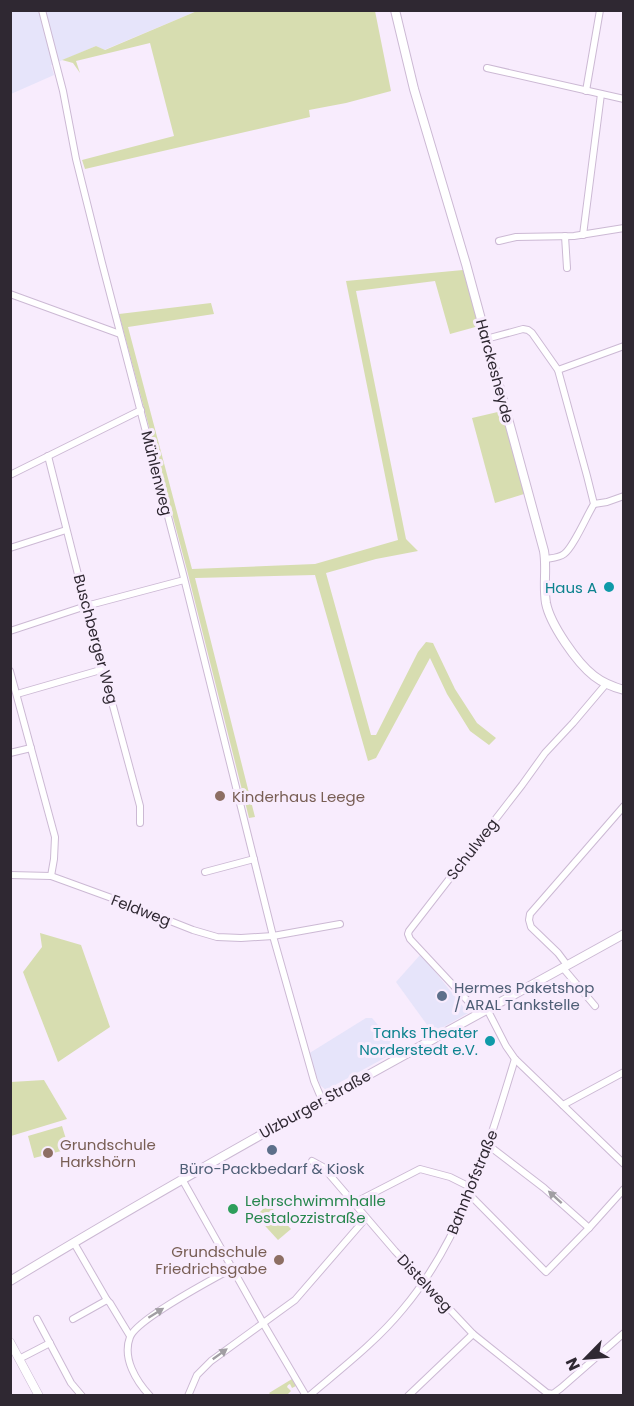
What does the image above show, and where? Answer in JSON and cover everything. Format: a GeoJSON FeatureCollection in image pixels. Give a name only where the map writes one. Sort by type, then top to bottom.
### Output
{"type":"FeatureCollection","features":[{"type":"Feature","properties":{"kind":"main road","name":"Harckesheyde"},"geometry":{"type":"LineString","coordinates":[[388,10],[398,24]]}},
{"type":"Feature","properties":{"kind":"main road","name":"Harckesheyde"},"geometry":{"type":"LineString","coordinates":[[395,10],[412,84],[486,339],[545,559],[546,602],[554,624],[582,665],[606,684],[624,690]]}},
{"type":"Feature","properties":{"kind":"main road","name":"Ulzburger Straße"},"geometry":{"type":"LineString","coordinates":[[10,1281],[182,1179],[624,934]]}},
{"type":"Feature","properties":{"kind":"street","name":"Mühlenweg"},"geometry":{"type":"LineString","coordinates":[[42,10],[63,92],[76,159],[273,936],[312,1075],[322,1100]]}},
{"type":"Feature","properties":{"kind":"street"},"geometry":{"type":"LineString","coordinates":[[586,91],[600,10]]}},
{"type":"Feature","properties":{"kind":"street"},"geometry":{"type":"LineString","coordinates":[[487,68],[624,99]]}},
{"type":"Feature","properties":{"kind":"street"},"geometry":{"type":"LineString","coordinates":[[583,235],[601,94]]}},
{"type":"Feature","properties":{"kind":"street"},"geometry":{"type":"LineString","coordinates":[[499,241],[516,237],[583,235],[624,228]]}},
{"type":"Feature","properties":{"kind":"street"},"geometry":{"type":"LineString","coordinates":[[565,236],[567,268]]}},
{"type":"Feature","properties":{"kind":"street"},"geometry":{"type":"LineString","coordinates":[[10,294],[120,334]]}},
{"type":"Feature","properties":{"kind":"street"},"geometry":{"type":"LineString","coordinates":[[486,339],[523,329],[532,333],[558,370],[586,470],[594,504],[565,554],[545,559]]}},
{"type":"Feature","properties":{"kind":"street"},"geometry":{"type":"LineString","coordinates":[[558,370],[624,346]]}},
{"type":"Feature","properties":{"kind":"street"},"geometry":{"type":"LineString","coordinates":[[10,474],[141,410]]}},
{"type":"Feature","properties":{"kind":"street","name":"Buschberger Weg"},"geometry":{"type":"LineString","coordinates":[[48,456],[140,806],[140,823]]}},
{"type":"Feature","properties":{"kind":"street"},"geometry":{"type":"LineString","coordinates":[[594,504],[624,496]]}},
{"type":"Feature","properties":{"kind":"street"},"geometry":{"type":"LineString","coordinates":[[10,548],[66,530]]}},
{"type":"Feature","properties":{"kind":"street"},"geometry":{"type":"LineString","coordinates":[[10,632],[86,606],[184,580]]}},
{"type":"Feature","properties":{"kind":"street"},"geometry":{"type":"LineString","coordinates":[[17,694],[104,669]]}},
{"type":"Feature","properties":{"kind":"street"},"geometry":{"type":"LineString","coordinates":[[10,671],[55,837],[51,876]]}},
{"type":"Feature","properties":{"kind":"street","name":"Schulweg"},"geometry":{"type":"LineString","coordinates":[[479,1013],[410,939],[408,934],[545,753],[606,684]]}},
{"type":"Feature","properties":{"kind":"street"},"geometry":{"type":"LineString","coordinates":[[10,753],[31,748]]}},
{"type":"Feature","properties":{"kind":"street"},"geometry":{"type":"LineString","coordinates":[[595,1006],[565,967],[558,952],[531,927],[529,920],[530,915],[624,806]]}},
{"type":"Feature","properties":{"kind":"street"},"geometry":{"type":"LineString","coordinates":[[205,872],[254,859]]}},
{"type":"Feature","properties":{"kind":"street","name":"Feldweg"},"geometry":{"type":"LineString","coordinates":[[10,875],[51,876],[217,937],[273,936]]}},
{"type":"Feature","properties":{"kind":"street"},"geometry":{"type":"LineString","coordinates":[[273,936],[340,924]]}},
{"type":"Feature","properties":{"kind":"street"},"geometry":{"type":"LineString","coordinates":[[488,1008],[506,1046],[515,1059],[624,1164]]}},
{"type":"Feature","properties":{"kind":"street","name":"Bahnhofstraße"},"geometry":{"type":"LineString","coordinates":[[307,1395],[381,1334],[403,1310],[442,1252],[460,1220],[470,1195],[515,1059]]}},
{"type":"Feature","properties":{"kind":"street"},"geometry":{"type":"LineString","coordinates":[[563,1105],[624,1072]]}},
{"type":"Feature","properties":{"kind":"street"},"geometry":{"type":"LineString","coordinates":[[488,1145],[544,1188],[589,1228]]}},
{"type":"Feature","properties":{"kind":"street","name":"Distelweg"},"geometry":{"type":"LineString","coordinates":[[312,1161],[323,1167],[366,1218],[473,1334],[541,1390],[553,1394],[624,1333]]}},
{"type":"Feature","properties":{"kind":"street"},"geometry":{"type":"LineString","coordinates":[[354,1203],[420,1169],[450,1177],[472,1188]]}},
{"type":"Feature","properties":{"kind":"street"},"geometry":{"type":"LineString","coordinates":[[182,1179],[263,1323],[307,1395]]}},
{"type":"Feature","properties":{"kind":"street"},"geometry":{"type":"LineString","coordinates":[[470,1195],[546,1272],[624,1189]]}},
{"type":"Feature","properties":{"kind":"street"},"geometry":{"type":"LineString","coordinates":[[188,1395],[197,1374],[211,1361],[295,1300],[366,1218]]}},
{"type":"Feature","properties":{"kind":"street"},"geometry":{"type":"LineString","coordinates":[[74,1243],[130,1336]]}},
{"type":"Feature","properties":{"kind":"street"},"geometry":{"type":"LineString","coordinates":[[150,1395],[131,1367],[128,1355],[130,1336],[144,1321],[233,1268]]}},
{"type":"Feature","properties":{"kind":"street"},"geometry":{"type":"LineString","coordinates":[[73,1319],[107,1300]]}},
{"type":"Feature","properties":{"kind":"street"},"geometry":{"type":"LineString","coordinates":[[37,1319],[71,1383],[82,1395]]}},
{"type":"Feature","properties":{"kind":"street"},"geometry":{"type":"LineString","coordinates":[[408,1395],[473,1334]]}},
{"type":"Feature","properties":{"kind":"street"},"geometry":{"type":"LineString","coordinates":[[10,1342],[39,1395]]}},
{"type":"Feature","properties":{"kind":"street"},"geometry":{"type":"LineString","coordinates":[[19,1359],[50,1342]]}},
{"type":"Feature","properties":{"kind":"shaded area"},"geometry":{"type":"Polygon","coordinates":[[[11,11],[197,11],[104,50],[96,46],[51,65],[54,75],[11,94],[11,11]]]}},
{"type":"Feature","properties":{"kind":"shaded area"},"geometry":{"type":"Polygon","coordinates":[[[421,954],[468,1013],[433,1033],[396,982],[421,954]]]}},
{"type":"Feature","properties":{"kind":"shaded area"},"geometry":{"type":"Polygon","coordinates":[[[366,1018],[372,1018],[399,1050],[326,1090],[320,1085],[308,1054],[366,1018]]]}},
{"type":"Feature","properties":{"kind":"green space"},"geometry":{"type":"Polygon","coordinates":[[[197,11],[375,11],[391,91],[309,110],[310,117],[85,169],[82,160],[174,136],[150,43],[76,61],[80,73],[73,63],[62,60],[96,46],[105,50],[197,11]]]}},
{"type":"Feature","properties":{"kind":"green space"},"geometry":{"type":"Polygon","coordinates":[[[463,270],[479,326],[450,334],[435,281],[356,291],[406,539],[418,551],[376,559],[326,573],[371,735],[376,735],[418,652],[426,642],[433,643],[455,689],[477,723],[496,738],[489,745],[470,731],[447,694],[430,658],[376,758],[368,761],[315,575],[195,578],[255,817],[249,818],[187,570],[119,314],[211,303],[214,314],[128,327],[192,569],[315,564],[398,540],[346,281],[463,270]]]}},
{"type":"Feature","properties":{"kind":"green space"},"geometry":{"type":"Polygon","coordinates":[[[502,411],[524,494],[495,503],[472,418],[502,411]]]}},
{"type":"Feature","properties":{"kind":"green space"},"geometry":{"type":"Polygon","coordinates":[[[40,933],[81,945],[110,1027],[58,1062],[23,972],[42,947],[40,933]]]}},
{"type":"Feature","properties":{"kind":"green space"},"geometry":{"type":"Polygon","coordinates":[[[44,1080],[67,1119],[11,1136],[11,1082],[44,1080]]]}},
{"type":"Feature","properties":{"kind":"green space"},"geometry":{"type":"Polygon","coordinates":[[[62,1126],[69,1149],[34,1158],[28,1136],[62,1126]]]}},
{"type":"Feature","properties":{"kind":"green space"},"geometry":{"type":"Polygon","coordinates":[[[268,1204],[291,1229],[278,1240],[256,1216],[268,1204]]]}},
{"type":"Feature","properties":{"kind":"green space"},"geometry":{"type":"Polygon","coordinates":[[[292,1379],[296,1386],[292,1388],[290,1384],[288,1385],[291,1391],[287,1395],[269,1393],[292,1379]]]}},
{"type":"Feature","properties":{"kind":"place","name":"Haus A"},"geometry":{"type":"Point","coordinates":[609,587]}},
{"type":"Feature","properties":{"kind":"place","name":"Kinderhaus Leege"},"geometry":{"type":"Point","coordinates":[220,796]}},
{"type":"Feature","properties":{"kind":"place","name":"Hermes Paketshop / ARAL Tankstelle"},"geometry":{"type":"Point","coordinates":[442,996]}},
{"type":"Feature","properties":{"kind":"place","name":"Tanks Theater Norderstedt e.V."},"geometry":{"type":"Point","coordinates":[490,1041]}},
{"type":"Feature","properties":{"kind":"place","name":"Büro-Packbedarf & Kiosk"},"geometry":{"type":"Point","coordinates":[272,1150]}},
{"type":"Feature","properties":{"kind":"place","name":"Grundschule Harkshörn"},"geometry":{"type":"Point","coordinates":[48,1153]}},
{"type":"Feature","properties":{"kind":"place","name":"Lehrschwimmhalle Pestalozzistraße"},"geometry":{"type":"Point","coordinates":[233,1209]}},
{"type":"Feature","properties":{"kind":"place","name":"Grundschule Friedrichsgabe"},"geometry":{"type":"Point","coordinates":[279,1260]}}]}
